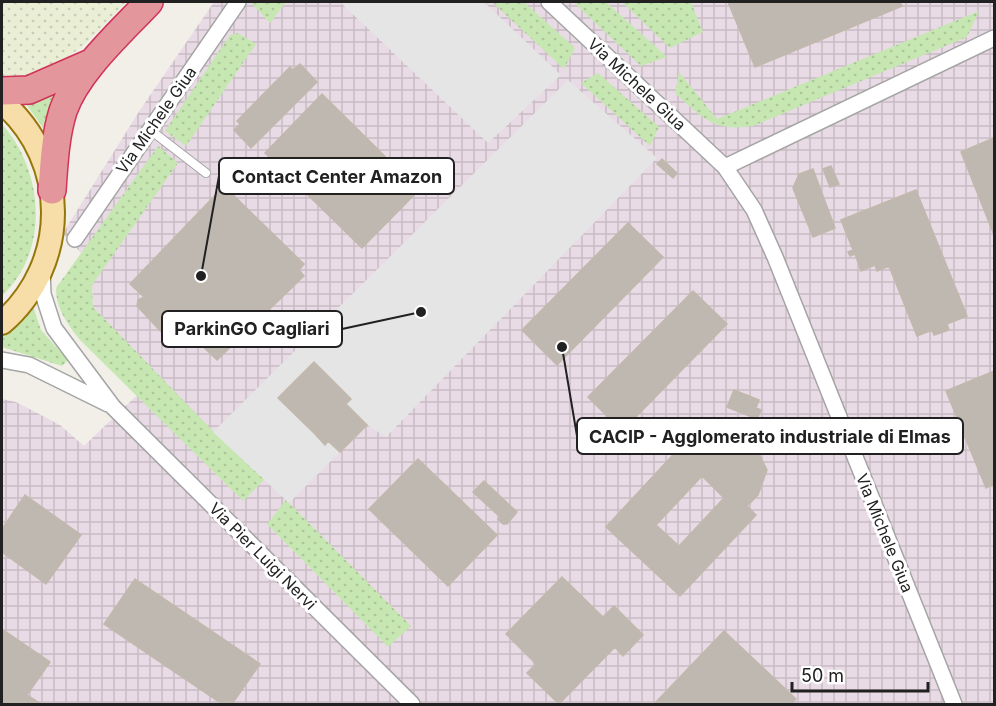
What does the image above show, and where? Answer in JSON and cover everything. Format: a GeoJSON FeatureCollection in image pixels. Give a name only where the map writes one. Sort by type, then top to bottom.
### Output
{"type":"FeatureCollection","features":[{"type":"Feature","properties":{"kind":"highway"},"geometry":{"type":"LineString","coordinates":[[52,190],[54,152],[64,109],[94,62],[149,2]]}},
{"type":"Feature","properties":{"kind":"highway"},"geometry":{"type":"LineString","coordinates":[[2,92],[28,90],[94,62]]}},
{"type":"Feature","properties":{"kind":"main road"},"geometry":{"type":"LineString","coordinates":[[2,102],[21,121],[46,165],[52,190],[53,231],[42,271],[30,292],[2,323]]}},
{"type":"Feature","properties":{"kind":"street","name":"Via Michele Giua"},"geometry":{"type":"LineString","coordinates":[[75,239],[238,2]]}},
{"type":"Feature","properties":{"kind":"street","name":"Via Michele Giua"},"geometry":{"type":"LineString","coordinates":[[549,2],[725,167],[753,210],[775,256],[954,705]]}},
{"type":"Feature","properties":{"kind":"street"},"geometry":{"type":"LineString","coordinates":[[725,167],[994,38]]}},
{"type":"Feature","properties":{"kind":"street","name":"Via Pier Luigi Nervi"},"geometry":{"type":"LineString","coordinates":[[42,271],[42,294],[54,328],[113,407],[412,705]]}},
{"type":"Feature","properties":{"kind":"street","name":"Via Pier Luigi Nervi"},"geometry":{"type":"LineString","coordinates":[[2,360],[29,365],[113,407]]}},
{"type":"Feature","properties":{"kind":"lane"},"geometry":{"type":"LineString","coordinates":[[149,129],[206,173]]}},
{"type":"Feature","properties":{"kind":"shaded area"},"geometry":{"type":"Polygon","coordinates":[[[214,2],[994,2],[994,704],[2,704],[2,399],[16,402],[60,425],[84,446],[157,376],[93,307],[92,285],[99,273],[63,233],[140,110],[214,2]]]}},
{"type":"Feature","properties":{"kind":"shaded area"},"geometry":{"type":"Polygon","coordinates":[[[340,2],[484,2],[561,75],[488,143],[340,2]]]}},
{"type":"Feature","properties":{"kind":"shaded area"},"geometry":{"type":"Polygon","coordinates":[[[568,80],[657,158],[386,437],[367,425],[346,404],[351,399],[314,362],[279,398],[325,444],[328,441],[340,452],[289,503],[213,432],[568,80]]]}},
{"type":"Feature","properties":{"kind":"green space"},"geometry":{"type":"Polygon","coordinates":[[[2,2],[126,2],[85,44],[58,65],[40,77],[13,79],[2,77],[2,2]]]}},
{"type":"Feature","properties":{"kind":"green space"},"geometry":{"type":"Polygon","coordinates":[[[254,2],[286,2],[270,23],[252,4],[254,2]]]}},
{"type":"Feature","properties":{"kind":"green space"},"geometry":{"type":"Polygon","coordinates":[[[492,2],[524,2],[575,48],[564,69],[492,2]]]}},
{"type":"Feature","properties":{"kind":"green space"},"geometry":{"type":"Polygon","coordinates":[[[573,2],[606,2],[667,57],[641,66],[573,2]]]}},
{"type":"Feature","properties":{"kind":"green space"},"geometry":{"type":"Polygon","coordinates":[[[622,2],[691,2],[703,32],[670,48],[622,2]]]}},
{"type":"Feature","properties":{"kind":"green space"},"geometry":{"type":"Polygon","coordinates":[[[979,11],[967,37],[753,126],[718,125],[701,116],[675,93],[679,72],[717,119],[979,11]]]}},
{"type":"Feature","properties":{"kind":"green space"},"geometry":{"type":"Polygon","coordinates":[[[238,33],[256,44],[186,146],[165,131],[230,35],[238,33]]]}},
{"type":"Feature","properties":{"kind":"green space"},"geometry":{"type":"Polygon","coordinates":[[[598,73],[659,127],[650,146],[581,83],[598,73]]]}},
{"type":"Feature","properties":{"kind":"green space"},"geometry":{"type":"Polygon","coordinates":[[[57,90],[59,94],[44,129],[26,104],[57,90]]]}},
{"type":"Feature","properties":{"kind":"green space"},"geometry":{"type":"Polygon","coordinates":[[[2,124],[16,143],[26,164],[33,187],[36,211],[34,234],[28,257],[18,278],[2,296],[2,124]]]}},
{"type":"Feature","properties":{"kind":"green space"},"geometry":{"type":"Polygon","coordinates":[[[158,146],[178,163],[92,285],[93,307],[211,429],[267,477],[243,501],[80,340],[67,322],[56,296],[56,288],[158,146]]]}},
{"type":"Feature","properties":{"kind":"green space"},"geometry":{"type":"Polygon","coordinates":[[[34,309],[41,330],[68,360],[62,366],[2,347],[2,335],[26,311],[34,309]]]}},
{"type":"Feature","properties":{"kind":"green space"},"geometry":{"type":"Polygon","coordinates":[[[286,500],[411,626],[388,647],[267,524],[286,500]]]}},
{"type":"Feature","properties":{"kind":"building"},"geometry":{"type":"Polygon","coordinates":[[[728,2],[900,2],[902,6],[755,67],[728,2]]]}},
{"type":"Feature","properties":{"kind":"building"},"geometry":{"type":"Polygon","coordinates":[[[300,64],[317,82],[251,148],[234,130],[240,124],[237,121],[290,67],[293,70],[300,64]]]}},
{"type":"Feature","properties":{"kind":"building"},"geometry":{"type":"Polygon","coordinates":[[[322,94],[419,190],[362,248],[265,153],[322,94]]]}},
{"type":"Feature","properties":{"kind":"building"},"geometry":{"type":"Polygon","coordinates":[[[994,138],[994,235],[961,152],[994,138]]]}},
{"type":"Feature","properties":{"kind":"building"},"geometry":{"type":"Polygon","coordinates":[[[662,159],[677,173],[673,178],[657,164],[662,159]]]}},
{"type":"Feature","properties":{"kind":"building"},"geometry":{"type":"Polygon","coordinates":[[[831,166],[839,184],[830,187],[823,169],[831,166]]]}},
{"type":"Feature","properties":{"kind":"building"},"geometry":{"type":"Polygon","coordinates":[[[813,169],[835,228],[813,237],[793,188],[799,174],[813,169]]]}},
{"type":"Feature","properties":{"kind":"building"},"geometry":{"type":"Polygon","coordinates":[[[224,186],[304,264],[299,270],[304,276],[217,360],[193,337],[183,338],[182,344],[175,345],[173,337],[166,337],[137,306],[138,300],[144,297],[130,284],[224,186]]]}},
{"type":"Feature","properties":{"kind":"building"},"geometry":{"type":"Polygon","coordinates":[[[916,190],[967,316],[947,324],[949,330],[934,335],[932,330],[917,336],[889,266],[877,271],[875,265],[861,271],[855,254],[850,256],[848,252],[853,250],[841,220],[916,190]]]}},
{"type":"Feature","properties":{"kind":"building"},"geometry":{"type":"Polygon","coordinates":[[[628,223],[663,257],[557,365],[522,330],[628,223]]]}},
{"type":"Feature","properties":{"kind":"building"},"geometry":{"type":"Polygon","coordinates":[[[693,291],[727,324],[622,431],[588,397],[693,291]]]}},
{"type":"Feature","properties":{"kind":"building"},"geometry":{"type":"Polygon","coordinates":[[[314,362],[351,399],[315,434],[278,398],[314,362]]]}},
{"type":"Feature","properties":{"kind":"building"},"geometry":{"type":"Polygon","coordinates":[[[994,371],[994,484],[986,488],[946,391],[994,371]]]}},
{"type":"Feature","properties":{"kind":"building"},"geometry":{"type":"Polygon","coordinates":[[[734,390],[759,400],[756,408],[761,410],[757,419],[727,407],[734,390]]]}},
{"type":"Feature","properties":{"kind":"building"},"geometry":{"type":"Polygon","coordinates":[[[346,404],[367,425],[340,452],[328,441],[325,445],[315,434],[346,404]]]}},
{"type":"Feature","properties":{"kind":"building"},"geometry":{"type":"Polygon","coordinates":[[[730,435],[755,446],[767,470],[758,495],[747,506],[756,515],[680,596],[606,527],[682,445],[693,456],[705,445],[730,435]],[[702,476],[656,525],[679,546],[724,498],[702,476]]]}},
{"type":"Feature","properties":{"kind":"building"},"geometry":{"type":"Polygon","coordinates":[[[418,459],[497,535],[448,586],[369,509],[418,459]]]}},
{"type":"Feature","properties":{"kind":"building"},"geometry":{"type":"Polygon","coordinates":[[[484,481],[517,512],[507,524],[503,524],[498,519],[500,517],[473,492],[484,481]]]}},
{"type":"Feature","properties":{"kind":"building"},"geometry":{"type":"Polygon","coordinates":[[[25,495],[81,535],[46,584],[2,552],[2,529],[25,495]]]}},
{"type":"Feature","properties":{"kind":"building"},"geometry":{"type":"Polygon","coordinates":[[[562,577],[603,617],[614,606],[643,635],[623,656],[615,647],[559,704],[527,673],[536,664],[506,634],[562,577]]]}},
{"type":"Feature","properties":{"kind":"building"},"geometry":{"type":"Polygon","coordinates":[[[135,579],[260,664],[232,704],[222,704],[104,624],[135,579]]]}},
{"type":"Feature","properties":{"kind":"building"},"geometry":{"type":"Polygon","coordinates":[[[2,629],[50,662],[27,695],[41,704],[2,704],[2,629]]]}},
{"type":"Feature","properties":{"kind":"building"},"geometry":{"type":"Polygon","coordinates":[[[724,631],[796,699],[791,704],[654,704],[724,631]]]}},
{"type":"Feature","properties":{"kind":"place","name":"Contact Center Amazon"},"geometry":{"type":"Point","coordinates":[201,276]}},
{"type":"Feature","properties":{"kind":"place","name":"ParkinGO Cagliari"},"geometry":{"type":"Point","coordinates":[421,312]}},
{"type":"Feature","properties":{"kind":"place","name":"CACIP - Agglomerato industriale di Elmas"},"geometry":{"type":"Point","coordinates":[562,347]}}]}
